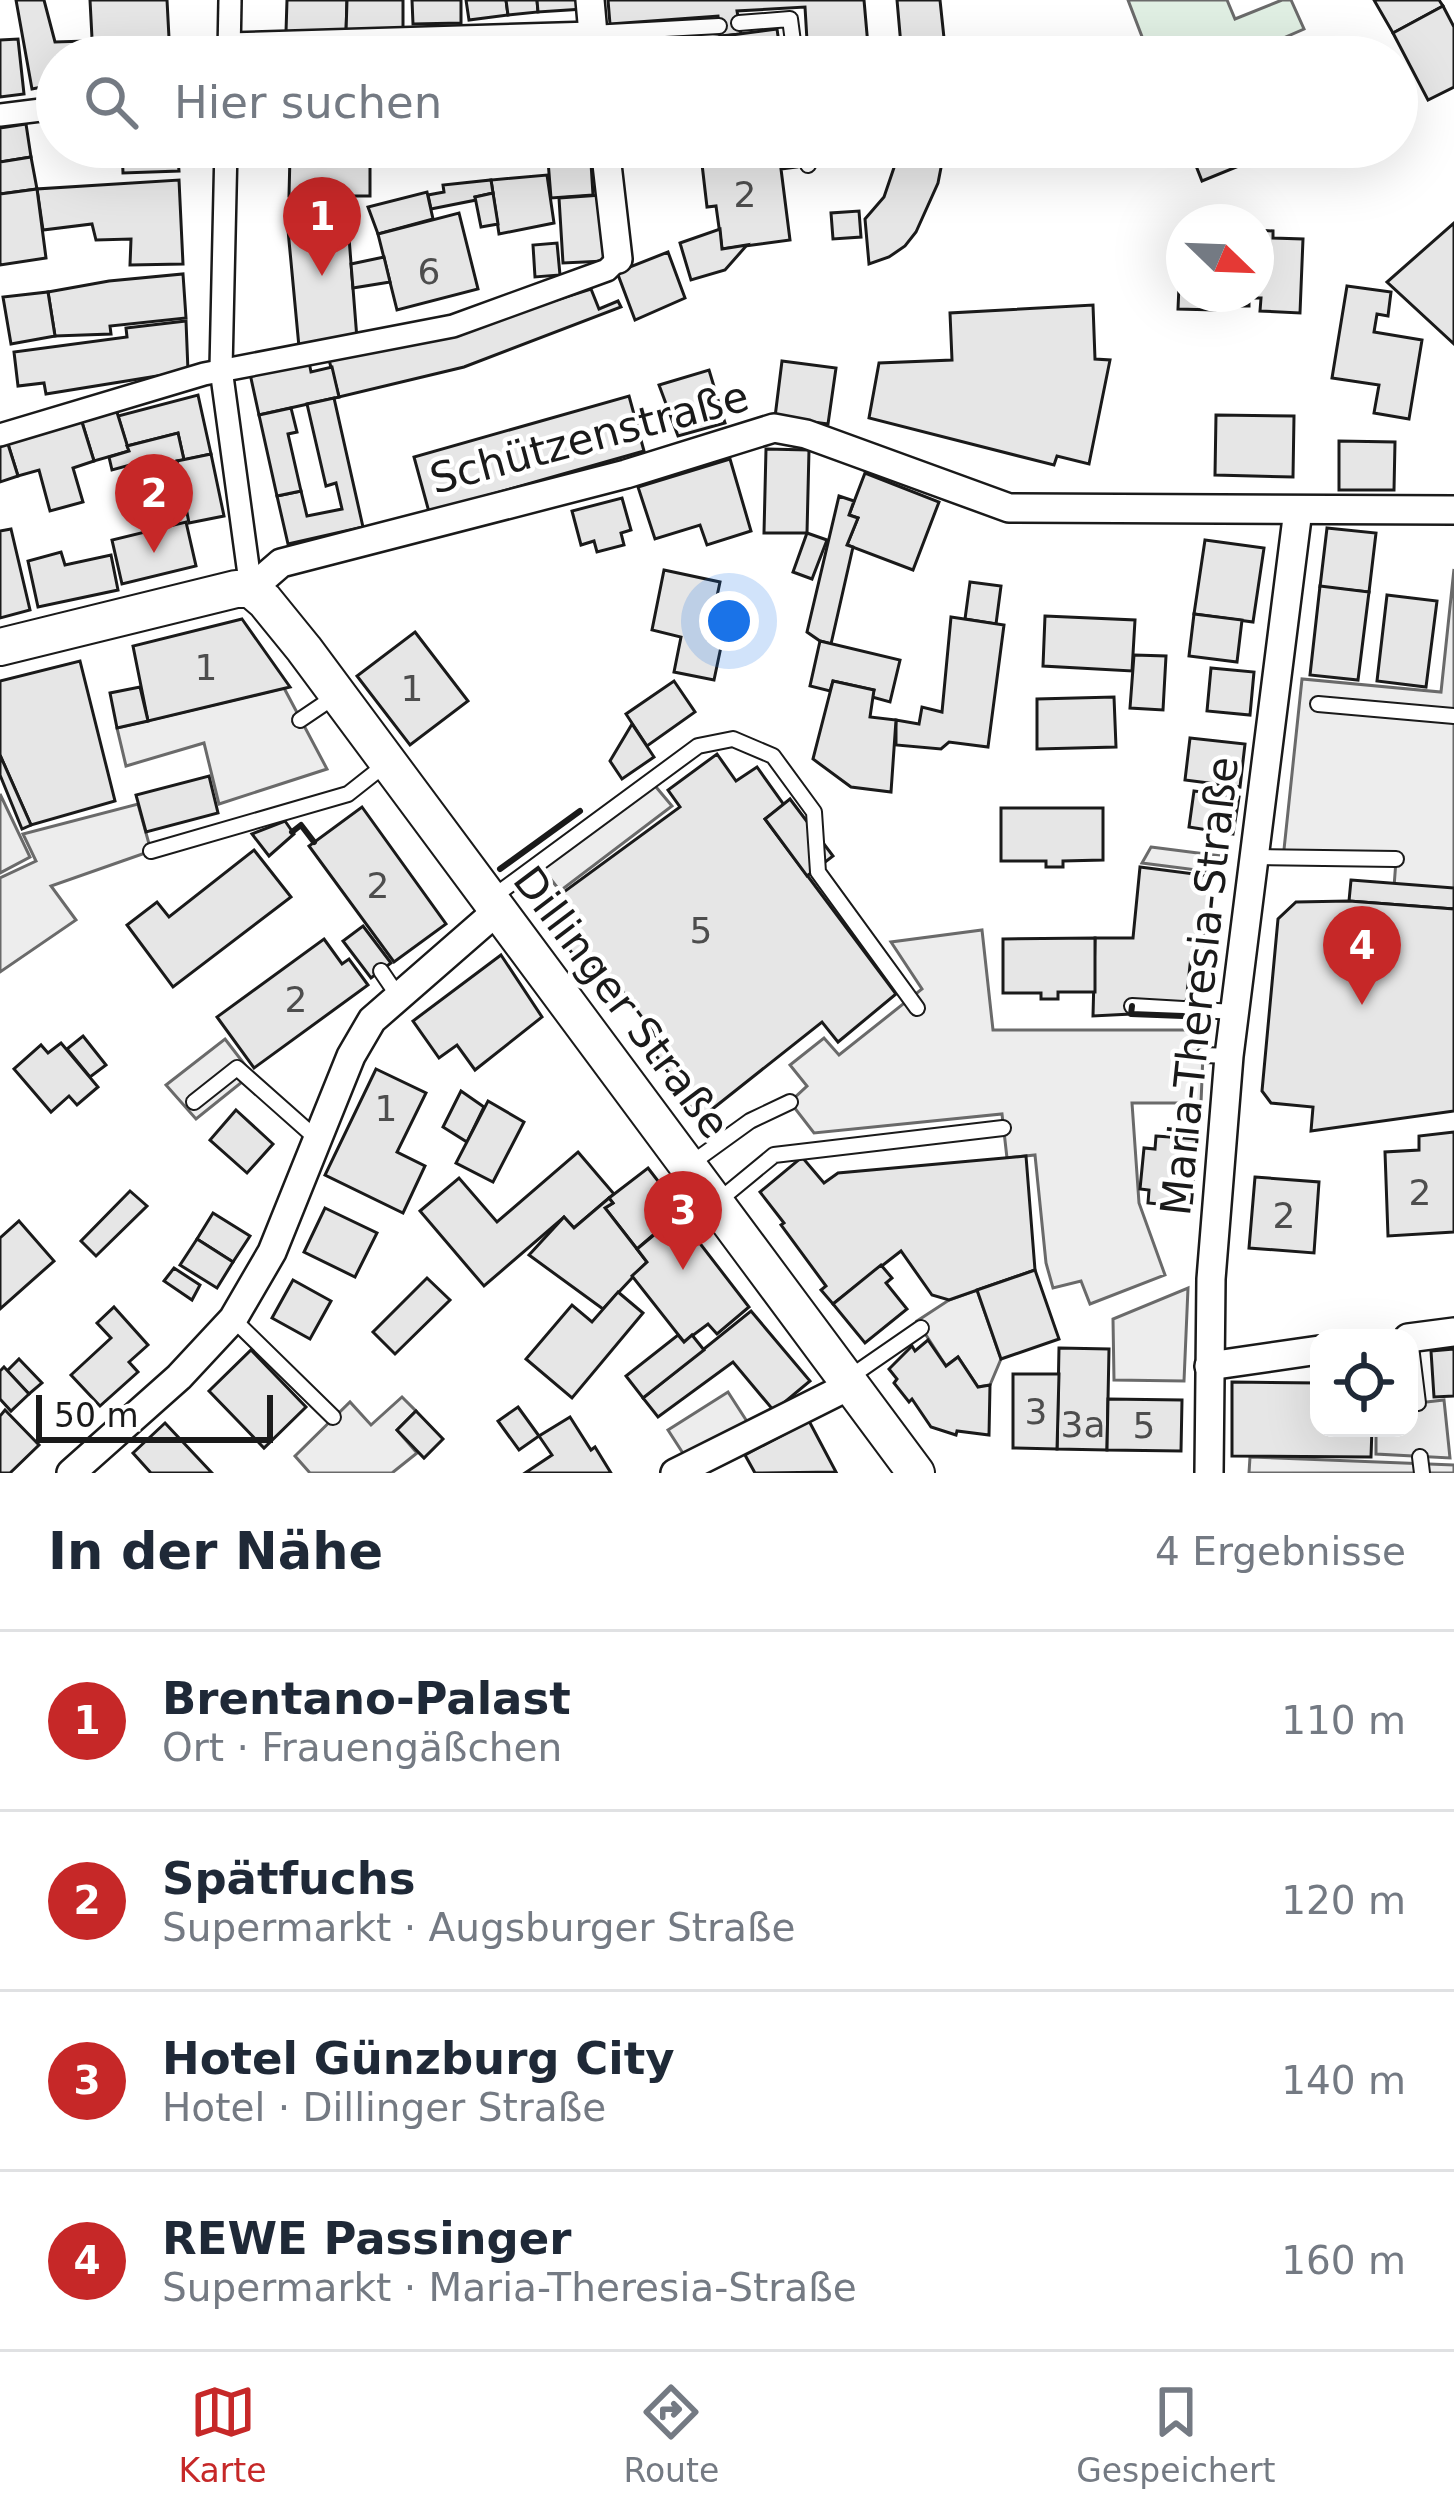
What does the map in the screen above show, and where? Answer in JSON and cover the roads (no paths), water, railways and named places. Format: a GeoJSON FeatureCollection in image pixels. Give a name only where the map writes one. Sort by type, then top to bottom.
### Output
{"type":"FeatureCollection","features":[{"type":"Feature","properties":{"kind":"street"},"geometry":{"type":"LineString","coordinates":[[229,36],[230,0]]}},
{"type":"Feature","properties":{"kind":"street"},"geometry":{"type":"LineString","coordinates":[[590,0],[593,36]]}},
{"type":"Feature","properties":{"kind":"street"},"geometry":{"type":"LineString","coordinates":[[0,116],[36,111]]}},
{"type":"Feature","properties":{"kind":"street"},"geometry":{"type":"LineString","coordinates":[[0,647],[251,589],[221,370],[226,168]]}},
{"type":"Feature","properties":{"kind":"street"},"geometry":{"type":"LineString","coordinates":[[1,430],[221,370],[454,326],[607,270],[618,259],[607,168]]}},
{"type":"Feature","properties":{"kind":"street","name":"Schützenstraße"},"geometry":{"type":"LineString","coordinates":[[251,589],[281,563],[626,474],[774,428],[806,434],[1009,508],[1454,510]]}},
{"type":"Feature","properties":{"kind":"street","name":"Maria-Theresia-Straße"},"geometry":{"type":"LineString","coordinates":[[1210,1473],[1216,1055],[1234,1012],[1298,510]]}},
{"type":"Feature","properties":{"kind":"street","name":"Dillinger Straße"},"geometry":{"type":"LineString","coordinates":[[251,589],[304,649],[912,1469]]}},
{"type":"Feature","properties":{"kind":"street"},"geometry":{"type":"LineString","coordinates":[[71,1473],[178,1377],[233,1319],[272,1252],[351,1056],[372,1020],[493,906]]}},
{"type":"Feature","properties":{"kind":"street"},"geometry":{"type":"LineString","coordinates":[[1418,1337],[1454,1332]]}},
{"type":"Feature","properties":{"kind":"street"},"geometry":{"type":"LineString","coordinates":[[1209,1366],[1310,1351]]}},
{"type":"Feature","properties":{"kind":"street"},"geometry":{"type":"LineString","coordinates":[[675,1473],[849,1383]]}},
{"type":"Feature","properties":{"kind":"lane"},"geometry":{"type":"LineString","coordinates":[[740,23],[790,19],[792,36]]}},
{"type":"Feature","properties":{"kind":"lane"},"geometry":{"type":"LineString","coordinates":[[653,36],[719,26]]}},
{"type":"Feature","properties":{"kind":"lane"},"geometry":{"type":"LineString","coordinates":[[300,720],[337,695]]}},
{"type":"Feature","properties":{"kind":"lane"},"geometry":{"type":"LineString","coordinates":[[1318,704],[1454,716]]}},
{"type":"Feature","properties":{"kind":"lane"},"geometry":{"type":"LineString","coordinates":[[493,906],[698,746],[733,740],[773,756],[814,812],[818,872],[917,1008]]}},
{"type":"Feature","properties":{"kind":"lane"},"geometry":{"type":"LineString","coordinates":[[151,851],[348,794],[388,763]]}},
{"type":"Feature","properties":{"kind":"lane"},"geometry":{"type":"LineString","coordinates":[[1253,857],[1396,859]]}},
{"type":"Feature","properties":{"kind":"lane"},"geometry":{"type":"LineString","coordinates":[[381,971],[398,996]]}},
{"type":"Feature","properties":{"kind":"lane"},"geometry":{"type":"LineString","coordinates":[[1132,1006],[1234,1012]]}},
{"type":"Feature","properties":{"kind":"lane"},"geometry":{"type":"LineString","coordinates":[[194,1102],[237,1068],[317,1139]]}},
{"type":"Feature","properties":{"kind":"lane"},"geometry":{"type":"LineString","coordinates":[[689,1165],[750,1121],[790,1102]]}},
{"type":"Feature","properties":{"kind":"lane"},"geometry":{"type":"LineString","coordinates":[[717,1202],[774,1155],[1003,1128]]}},
{"type":"Feature","properties":{"kind":"lane"},"geometry":{"type":"LineString","coordinates":[[233,1319],[333,1418]]}},
{"type":"Feature","properties":{"kind":"lane"},"geometry":{"type":"LineString","coordinates":[[849,1383],[921,1328]]}},
{"type":"Feature","properties":{"kind":"place","name":"Brentano-Palast"},"geometry":{"type":"Point","coordinates":[322,276]}},
{"type":"Feature","properties":{"kind":"place","name":"Spätfuchs"},"geometry":{"type":"Point","coordinates":[154,553]}},
{"type":"Feature","properties":{"kind":"place","name":"REWE Passinger"},"geometry":{"type":"Point","coordinates":[1362,1005]}},
{"type":"Feature","properties":{"kind":"place","name":"Hotel Günzburg City"},"geometry":{"type":"Point","coordinates":[683,1270]}}]}
